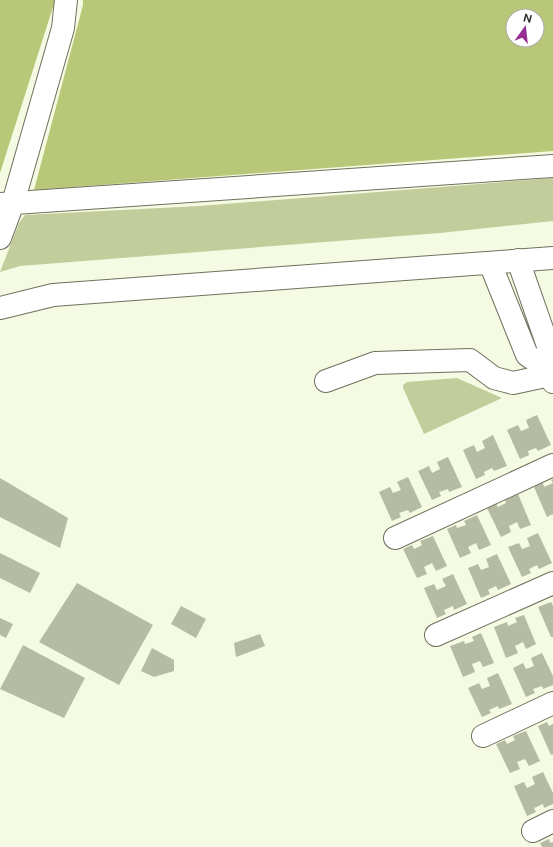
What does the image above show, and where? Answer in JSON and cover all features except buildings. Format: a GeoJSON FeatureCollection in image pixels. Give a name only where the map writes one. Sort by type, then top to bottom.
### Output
{"type":"FeatureCollection","features":[{"type":"Feature","properties":{"kind":"street"},"geometry":{"type":"LineString","coordinates":[[0,238],[6,203],[63,28],[66,0]]}},
{"type":"Feature","properties":{"kind":"street"},"geometry":{"type":"LineString","coordinates":[[6,203],[553,166]]}},
{"type":"Feature","properties":{"kind":"street"},"geometry":{"type":"LineString","coordinates":[[0,308],[53,294],[553,258]]}},
{"type":"Feature","properties":{"kind":"street"},"geometry":{"type":"LineString","coordinates":[[518,260],[549,348],[550,375]]}},
{"type":"Feature","properties":{"kind":"street"},"geometry":{"type":"LineString","coordinates":[[490,263],[526,354],[550,375]]}},
{"type":"Feature","properties":{"kind":"street"},"geometry":{"type":"LineString","coordinates":[[326,381],[375,363],[470,360],[494,378],[513,383],[550,375]]}},
{"type":"Feature","properties":{"kind":"street"},"geometry":{"type":"LineString","coordinates":[[395,538],[553,465]]}},
{"type":"Feature","properties":{"kind":"street"},"geometry":{"type":"LineString","coordinates":[[436,635],[553,583]]}},
{"type":"Feature","properties":{"kind":"street"},"geometry":{"type":"LineString","coordinates":[[483,736],[553,703]]}},
{"type":"Feature","properties":{"kind":"street"},"geometry":{"type":"LineString","coordinates":[[532,831],[553,821]]}},
{"type":"Feature","properties":{"kind":"green space"},"geometry":{"type":"Polygon","coordinates":[[[0,0],[54,0],[54,4],[0,173],[0,0]]]}},
{"type":"Feature","properties":{"kind":"green space"},"geometry":{"type":"Polygon","coordinates":[[[83,0],[553,0],[553,151],[34,190],[83,5],[83,0]]]}},
{"type":"Feature","properties":{"kind":"green space"},"geometry":{"type":"Polygon","coordinates":[[[553,178],[553,221],[440,233],[20,266],[0,272],[19,223],[25,215],[199,206],[553,178]]]}},
{"type":"Feature","properties":{"kind":"green space"},"geometry":{"type":"Polygon","coordinates":[[[457,378],[502,398],[424,434],[403,385],[407,382],[457,378]]]}}]}
